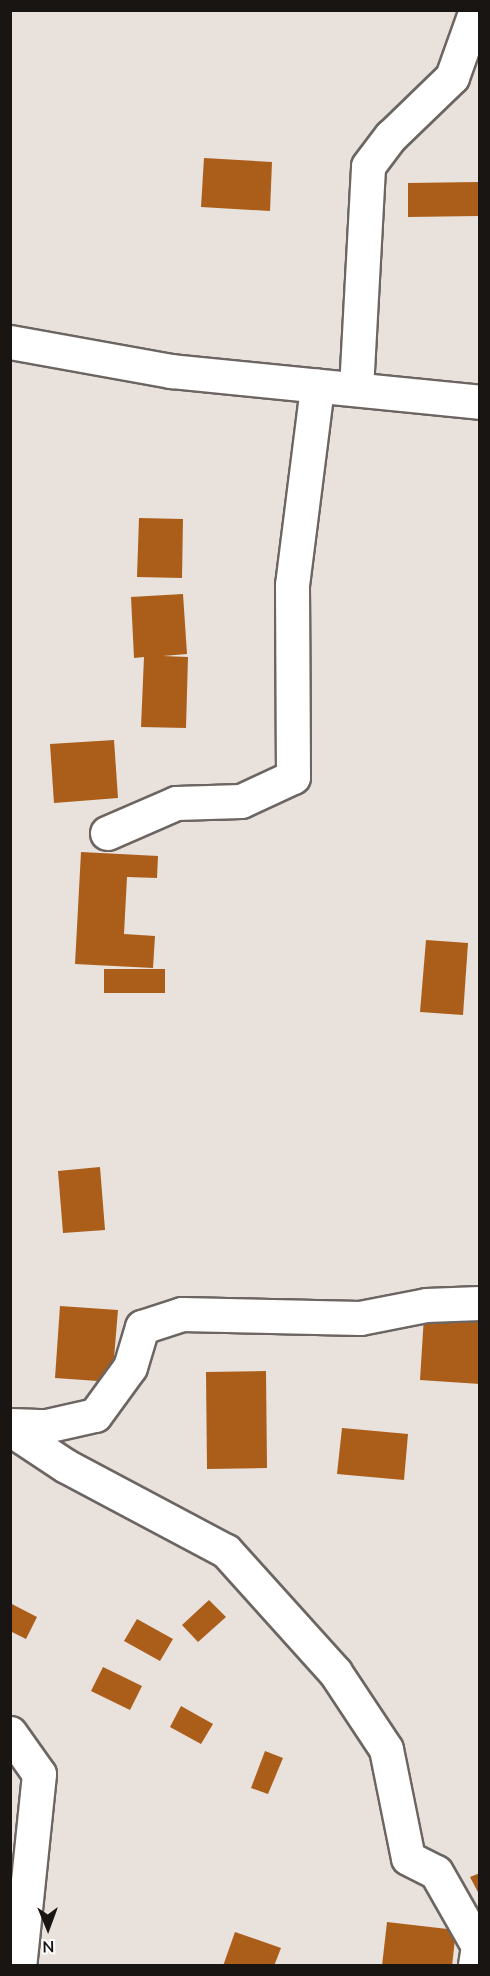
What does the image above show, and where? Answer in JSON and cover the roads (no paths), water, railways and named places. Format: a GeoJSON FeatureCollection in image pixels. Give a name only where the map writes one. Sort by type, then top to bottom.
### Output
{"type":"FeatureCollection","features":[{"type":"Feature","properties":{"kind":"street"},"geometry":{"type":"LineString","coordinates":[[356,389],[368,166],[392,136],[452,77],[476,10]]}},
{"type":"Feature","properties":{"kind":"street"},"geometry":{"type":"LineString","coordinates":[[10,342],[171,371],[480,402]]}},
{"type":"Feature","properties":{"kind":"street"},"geometry":{"type":"LineString","coordinates":[[107,833],[177,803],[241,801],[293,777],[292,585],[317,386]]}},
{"type":"Feature","properties":{"kind":"street"},"geometry":{"type":"LineString","coordinates":[[10,1427],[46,1426],[95,1415],[130,1367],[142,1327],[182,1314],[360,1318],[426,1305],[480,1303]]}},
{"type":"Feature","properties":{"kind":"street"},"geometry":{"type":"LineString","coordinates":[[10,1427],[66,1466],[226,1551],[335,1671],[386,1749],[408,1858],[436,1872],[478,1946],[475,1965]]}},
{"type":"Feature","properties":{"kind":"street"},"geometry":{"type":"LineString","coordinates":[[10,1733],[39,1774],[19,1965]]}}]}
